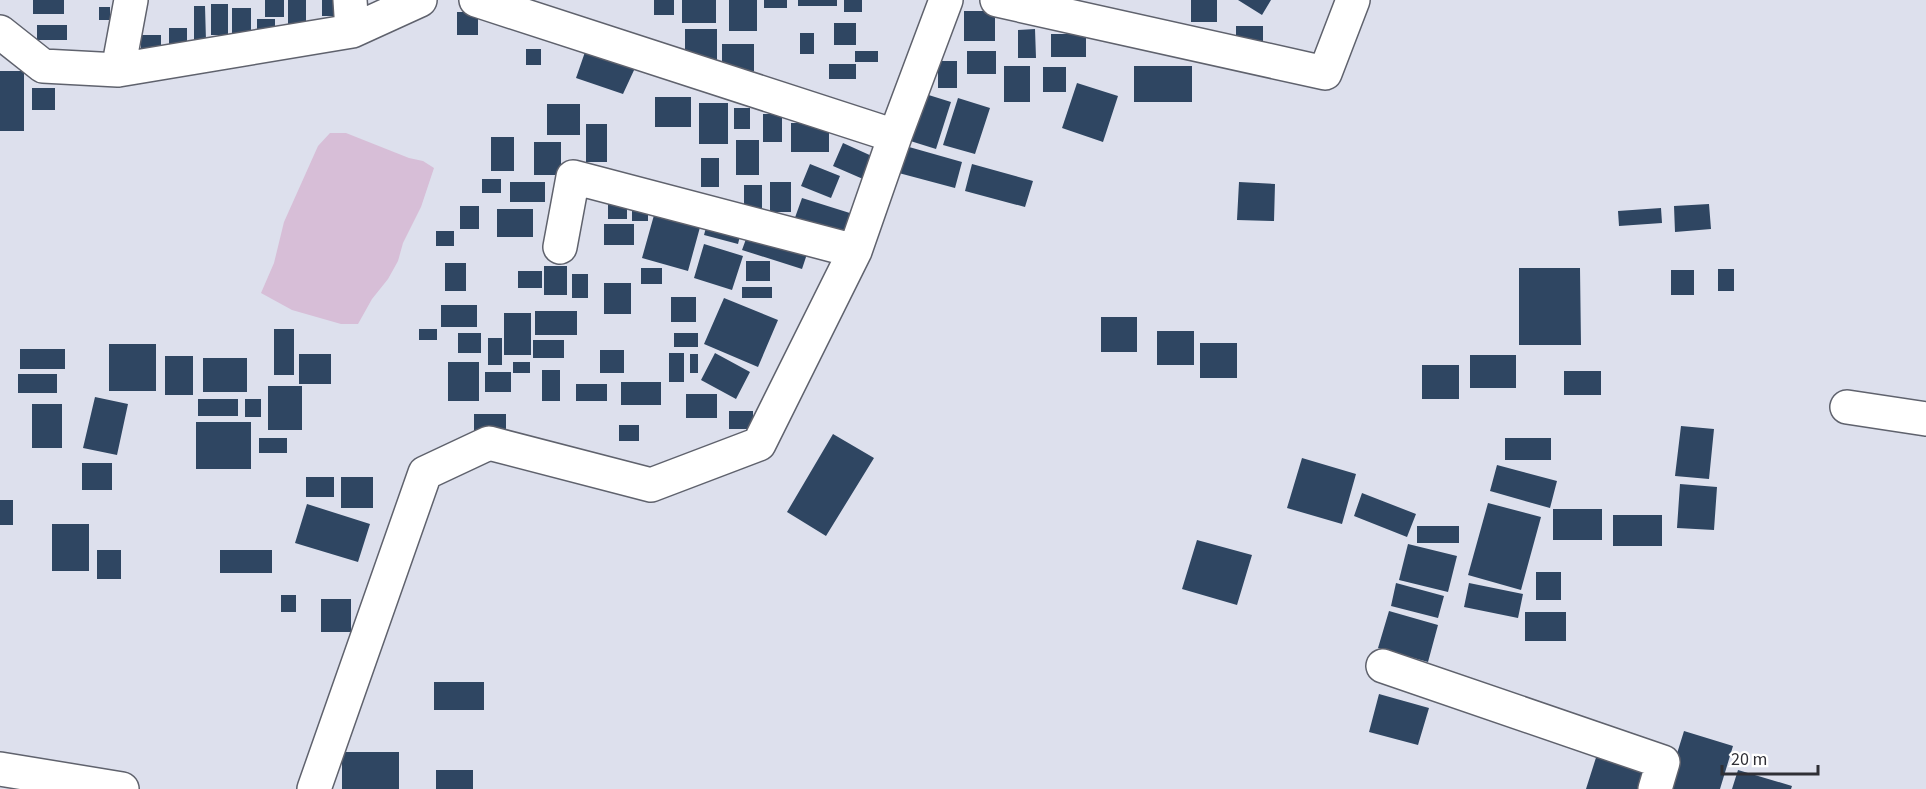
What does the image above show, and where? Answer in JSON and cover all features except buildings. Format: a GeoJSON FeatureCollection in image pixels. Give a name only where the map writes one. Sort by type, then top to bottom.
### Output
{"type":"FeatureCollection","features":[{"type":"Feature","properties":{"kind":"street"},"geometry":{"type":"LineString","coordinates":[[118,70],[130,0]]}},
{"type":"Feature","properties":{"kind":"street"},"geometry":{"type":"LineString","coordinates":[[0,32],[43,66],[118,70],[420,0]]}},
{"type":"Feature","properties":{"kind":"street"},"geometry":{"type":"LineString","coordinates":[[476,0],[895,136]]}},
{"type":"Feature","properties":{"kind":"street"},"geometry":{"type":"LineString","coordinates":[[314,789],[425,473],[489,443],[651,485],[759,444],[855,251],[946,0]]}},
{"type":"Feature","properties":{"kind":"street"},"geometry":{"type":"LineString","coordinates":[[997,0],[1325,73],[1353,0]]}},
{"type":"Feature","properties":{"kind":"street"},"geometry":{"type":"LineString","coordinates":[[560,247],[573,177],[855,251]]}},
{"type":"Feature","properties":{"kind":"street"},"geometry":{"type":"LineString","coordinates":[[1847,406],[1926,419]]}},
{"type":"Feature","properties":{"kind":"street"},"geometry":{"type":"LineString","coordinates":[[1383,666],[1663,762],[1655,789]]}},
{"type":"Feature","properties":{"kind":"street"},"geometry":{"type":"LineString","coordinates":[[0,770],[123,789]]}},
{"type":"Feature","properties":{"kind":"shaded area"},"geometry":{"type":"Polygon","coordinates":[[[330,133],[346,133],[409,158],[423,161],[434,168],[421,207],[403,243],[398,261],[358,324],[341,324],[292,310],[261,293],[274,263],[284,222],[318,146],[330,133]]]}}]}
